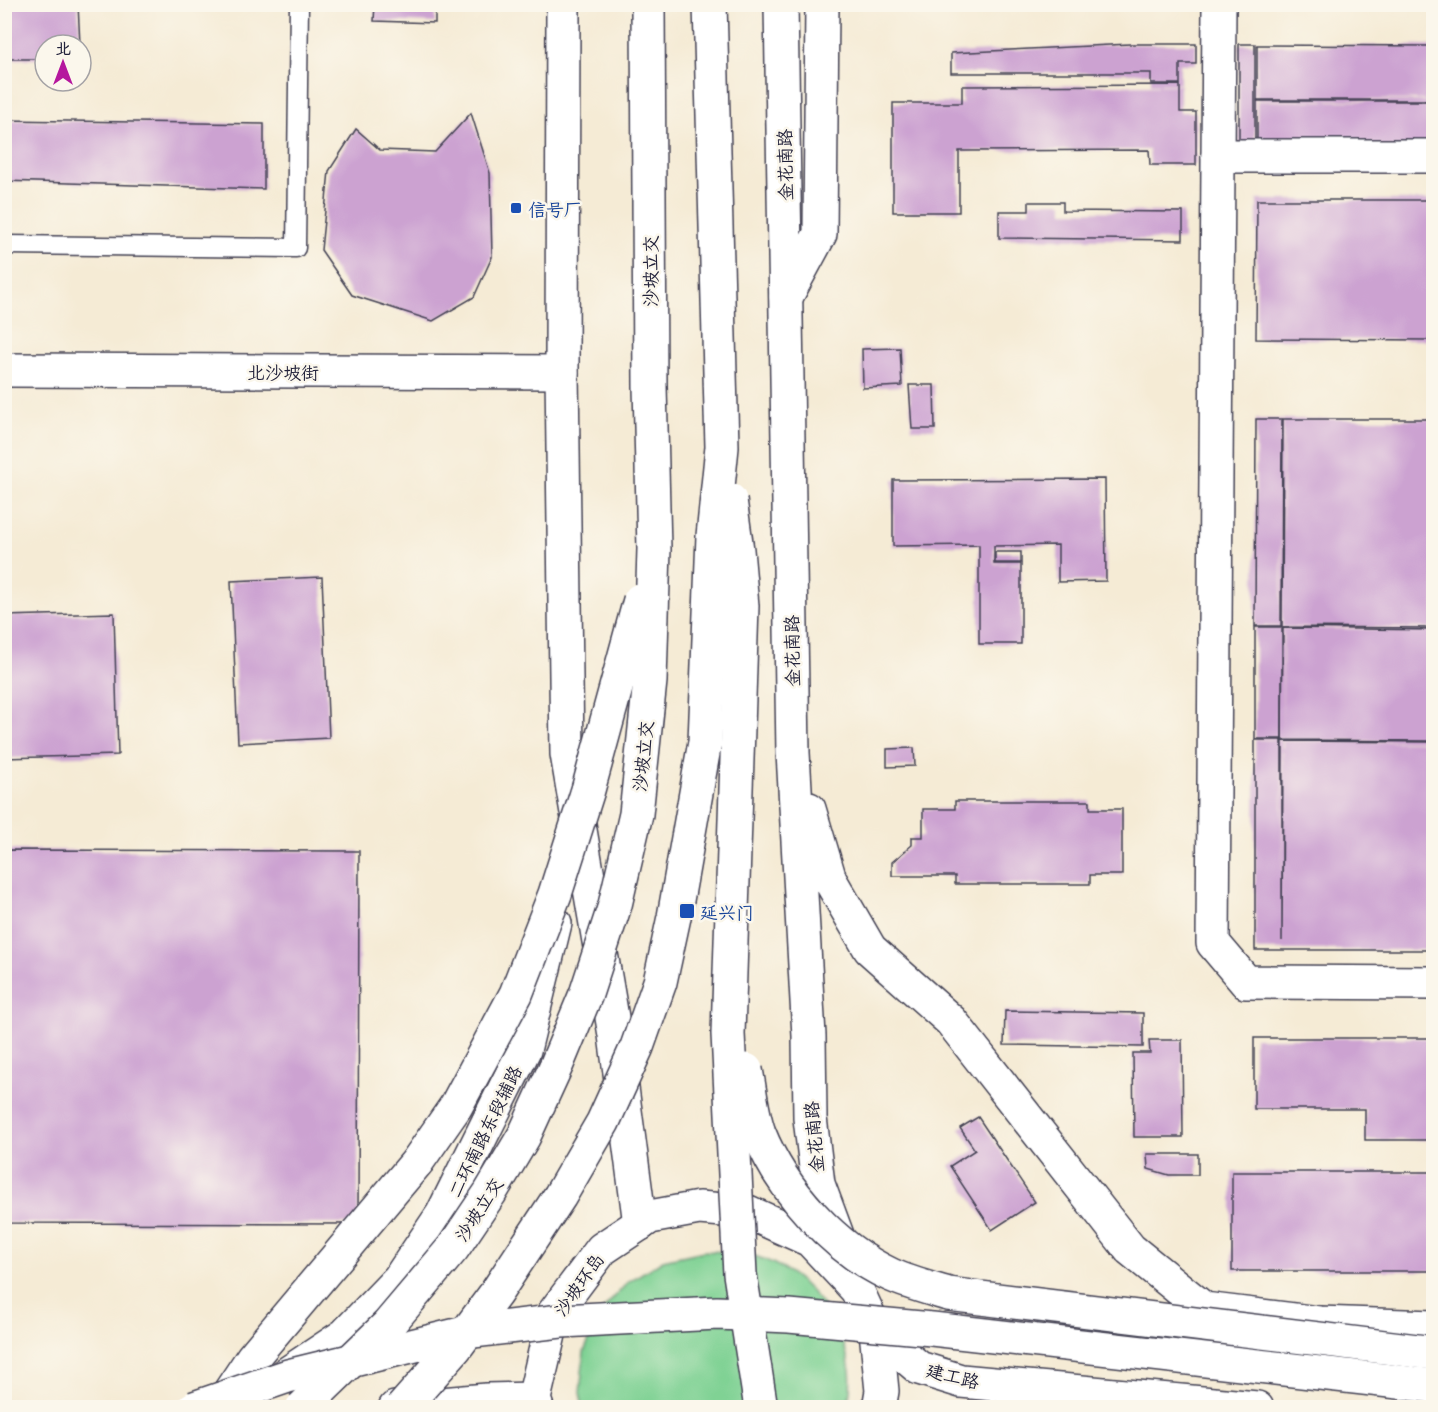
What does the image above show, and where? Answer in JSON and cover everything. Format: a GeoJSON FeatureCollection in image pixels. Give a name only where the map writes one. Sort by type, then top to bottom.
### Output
{"type":"FeatureCollection","features":[{"type":"Feature","properties":{"kind":"main road"},"geometry":{"type":"LineString","coordinates":[[563,4],[562,372],[567,754],[615,1035],[640,1224]]}},
{"type":"Feature","properties":{"kind":"main road","name":"沙坡立交"},"geometry":{"type":"LineString","coordinates":[[302,1407],[388,1325],[453,1248],[490,1193],[524,1136],[586,994],[615,905],[636,814],[650,681],[654,549],[650,374],[648,4]]}},
{"type":"Feature","properties":{"kind":"main road"},"geometry":{"type":"LineString","coordinates":[[402,1407],[456,1347],[496,1293],[560,1196],[603,1122],[637,1047],[660,982],[674,918],[705,742],[714,536],[722,447],[710,4]]}},
{"type":"Feature","properties":{"kind":"main road","name":"金花南路"},"geometry":{"type":"LineString","coordinates":[[781,4],[793,753],[809,1036],[810,1118],[818,1184],[857,1290]]}},
{"type":"Feature","properties":{"kind":"main road"},"geometry":{"type":"LineString","coordinates":[[786,297],[820,234],[822,4]]}},
{"type":"Feature","properties":{"kind":"main road"},"geometry":{"type":"LineString","coordinates":[[1220,4],[1213,943],[1246,982],[1434,983]]}},
{"type":"Feature","properties":{"kind":"main road"},"geometry":{"type":"LineString","coordinates":[[1218,156],[1434,156]]}},
{"type":"Feature","properties":{"kind":"main road","name":"北沙坡街"},"geometry":{"type":"LineString","coordinates":[[4,370],[562,372]]}},
{"type":"Feature","properties":{"kind":"main road"},"geometry":{"type":"LineString","coordinates":[[722,447],[737,550],[742,606],[728,1034],[740,1274],[761,1407]]}},
{"type":"Feature","properties":{"kind":"main road"},"geometry":{"type":"LineString","coordinates":[[221,1407],[253,1357],[417,1162],[456,1106],[516,994],[555,894],[581,811],[654,549]]}},
{"type":"Feature","properties":{"kind":"main road"},"geometry":{"type":"LineString","coordinates":[[793,753],[830,880],[870,949],[951,1022],[1130,1249],[1204,1309],[1319,1323],[1434,1327]]}},
{"type":"Feature","properties":{"kind":"main road","name":"二环南路东段辅路"},"geometry":{"type":"LineString","coordinates":[[221,1407],[266,1387],[345,1335],[399,1279],[442,1215],[524,1050],[559,908],[567,754]]}},
{"type":"Feature","properties":{"kind":"main road"},"geometry":{"type":"LineString","coordinates":[[732,946],[747,1073],[759,1131],[773,1163],[791,1192],[814,1219],[864,1260],[919,1286],[948,1294],[1434,1353]]}},
{"type":"Feature","properties":{"kind":"main road","name":"沙坡环岛"},"geometry":{"type":"LineString","coordinates":[[535,1403],[554,1313],[602,1249],[650,1217],[699,1208],[748,1212],[810,1240],[857,1290],[876,1331],[882,1390],[879,1407]]}},
{"type":"Feature","properties":{"kind":"main road"},"geometry":{"type":"LineString","coordinates":[[194,1407],[288,1376],[473,1331],[561,1321],[717,1314],[789,1316],[932,1329],[1434,1386]]}},
{"type":"Feature","properties":{"kind":"main road","name":"建工路"},"geometry":{"type":"LineString","coordinates":[[876,1331],[919,1368],[961,1381],[1257,1407]]}},
{"type":"Feature","properties":{"kind":"main road"},"geometry":{"type":"LineString","coordinates":[[395,1407],[487,1400],[535,1403]]}},
{"type":"Feature","properties":{"kind":"lane"},"geometry":{"type":"LineString","coordinates":[[4,245],[296,248],[298,4]]}},
{"type":"Feature","properties":{"kind":"green space"},"geometry":{"type":"Polygon","coordinates":[[[704,1251],[741,1253],[766,1260],[801,1282],[816,1296],[838,1331],[845,1351],[851,1375],[848,1407],[583,1407],[580,1393],[584,1352],[600,1313],[628,1282],[663,1260],[704,1251]]]}},
{"type":"Feature","properties":{"kind":"building"},"geometry":{"type":"Polygon","coordinates":[[[4,4],[78,4],[79,33],[33,33],[33,59],[4,59],[4,4]]]}},
{"type":"Feature","properties":{"kind":"building"},"geometry":{"type":"Polygon","coordinates":[[[375,4],[435,4],[435,23],[374,21],[375,4]]]}},
{"type":"Feature","properties":{"kind":"building"},"geometry":{"type":"Polygon","coordinates":[[[1130,44],[1196,44],[1196,64],[1180,64],[1180,84],[1151,84],[1151,73],[951,73],[951,53],[1130,44]]]}},
{"type":"Feature","properties":{"kind":"building"},"geometry":{"type":"Polygon","coordinates":[[[1239,44],[1255,44],[1255,144],[1239,144],[1239,44]]]}},
{"type":"Feature","properties":{"kind":"building"},"geometry":{"type":"Polygon","coordinates":[[[1257,45],[1434,46],[1434,100],[1257,100],[1257,45]]]}},
{"type":"Feature","properties":{"kind":"building"},"geometry":{"type":"Polygon","coordinates":[[[1180,85],[1180,112],[1196,112],[1196,165],[1150,165],[1149,150],[959,151],[959,212],[893,212],[893,103],[962,103],[962,86],[1180,85]]]}},
{"type":"Feature","properties":{"kind":"building"},"geometry":{"type":"Polygon","coordinates":[[[1257,101],[1434,101],[1434,148],[1257,147],[1257,101]]]}},
{"type":"Feature","properties":{"kind":"building"},"geometry":{"type":"Polygon","coordinates":[[[471,113],[490,173],[492,257],[474,297],[433,321],[352,295],[321,250],[329,171],[356,129],[380,150],[435,152],[471,113]]]}},
{"type":"Feature","properties":{"kind":"building"},"geometry":{"type":"Polygon","coordinates":[[[4,120],[264,124],[264,189],[4,181],[4,120]]]}},
{"type":"Feature","properties":{"kind":"building"},"geometry":{"type":"Polygon","coordinates":[[[1257,200],[1434,200],[1434,340],[1256,339],[1257,200]]]}},
{"type":"Feature","properties":{"kind":"building"},"geometry":{"type":"Polygon","coordinates":[[[1029,202],[1063,202],[1063,211],[1183,212],[1183,240],[999,238],[999,211],[1029,211],[1029,202]]]}},
{"type":"Feature","properties":{"kind":"building"},"geometry":{"type":"Polygon","coordinates":[[[900,348],[902,386],[863,388],[862,349],[900,348]]]}},
{"type":"Feature","properties":{"kind":"building"},"geometry":{"type":"Polygon","coordinates":[[[909,385],[934,385],[935,429],[912,429],[909,385]]]}},
{"type":"Feature","properties":{"kind":"building"},"geometry":{"type":"Polygon","coordinates":[[[1256,419],[1282,419],[1281,626],[1255,626],[1256,419]]]}},
{"type":"Feature","properties":{"kind":"building"},"geometry":{"type":"Polygon","coordinates":[[[1283,419],[1434,419],[1434,628],[1282,627],[1283,419]]]}},
{"type":"Feature","properties":{"kind":"building"},"geometry":{"type":"Polygon","coordinates":[[[1105,479],[1106,581],[1058,582],[1058,545],[994,546],[994,564],[1021,564],[1021,644],[979,644],[979,545],[893,546],[893,480],[1105,479]]]}},
{"type":"Feature","properties":{"kind":"building"},"geometry":{"type":"Polygon","coordinates":[[[995,552],[1021,552],[1021,563],[995,563],[995,552]]]}},
{"type":"Feature","properties":{"kind":"building"},"geometry":{"type":"Polygon","coordinates":[[[322,577],[329,738],[238,743],[231,581],[322,577]]]}},
{"type":"Feature","properties":{"kind":"building"},"geometry":{"type":"Polygon","coordinates":[[[114,613],[118,755],[4,758],[4,616],[114,613]]]}},
{"type":"Feature","properties":{"kind":"building"},"geometry":{"type":"Polygon","coordinates":[[[1255,627],[1282,627],[1282,739],[1255,739],[1255,627]]]}},
{"type":"Feature","properties":{"kind":"building"},"geometry":{"type":"Polygon","coordinates":[[[1283,628],[1434,630],[1434,741],[1282,740],[1283,628]]]}},
{"type":"Feature","properties":{"kind":"building"},"geometry":{"type":"Polygon","coordinates":[[[1255,740],[1282,740],[1282,941],[1283,741],[1434,742],[1434,950],[1255,950],[1255,740]]]}},
{"type":"Feature","properties":{"kind":"building"},"geometry":{"type":"Polygon","coordinates":[[[914,748],[915,766],[887,767],[887,749],[914,748]]]}},
{"type":"Feature","properties":{"kind":"building"},"geometry":{"type":"Polygon","coordinates":[[[955,801],[1090,801],[1090,809],[1122,809],[1122,875],[1090,875],[1090,884],[955,884],[955,876],[892,876],[892,862],[912,845],[912,837],[923,837],[923,809],[955,809],[955,801]]]}},
{"type":"Feature","properties":{"kind":"building"},"geometry":{"type":"Polygon","coordinates":[[[4,850],[359,851],[358,1224],[4,1223],[4,850]]]}},
{"type":"Feature","properties":{"kind":"building"},"geometry":{"type":"Polygon","coordinates":[[[1005,1011],[1143,1013],[1143,1047],[1004,1045],[1005,1011]]]}},
{"type":"Feature","properties":{"kind":"building"},"geometry":{"type":"Polygon","coordinates":[[[1254,1038],[1434,1038],[1434,1140],[1365,1140],[1365,1109],[1254,1109],[1254,1038]]]}},
{"type":"Feature","properties":{"kind":"building"},"geometry":{"type":"Polygon","coordinates":[[[1149,1040],[1182,1040],[1183,1137],[1134,1137],[1133,1053],[1150,1053],[1149,1040]]]}},
{"type":"Feature","properties":{"kind":"building"},"geometry":{"type":"Polygon","coordinates":[[[978,1117],[1035,1202],[992,1230],[950,1166],[975,1150],[960,1128],[978,1117]]]}},
{"type":"Feature","properties":{"kind":"building"},"geometry":{"type":"Polygon","coordinates":[[[1147,1154],[1198,1154],[1198,1175],[1169,1175],[1148,1169],[1147,1154]]]}},
{"type":"Feature","properties":{"kind":"building"},"geometry":{"type":"Polygon","coordinates":[[[1232,1172],[1434,1172],[1434,1271],[1232,1271],[1232,1172]]]}},
{"type":"Feature","properties":{"kind":"place","name":"信号厂"},"geometry":{"type":"Point","coordinates":[516,208]}},
{"type":"Feature","properties":{"kind":"place","name":"延兴门"},"geometry":{"type":"Point","coordinates":[687,911]}}]}
